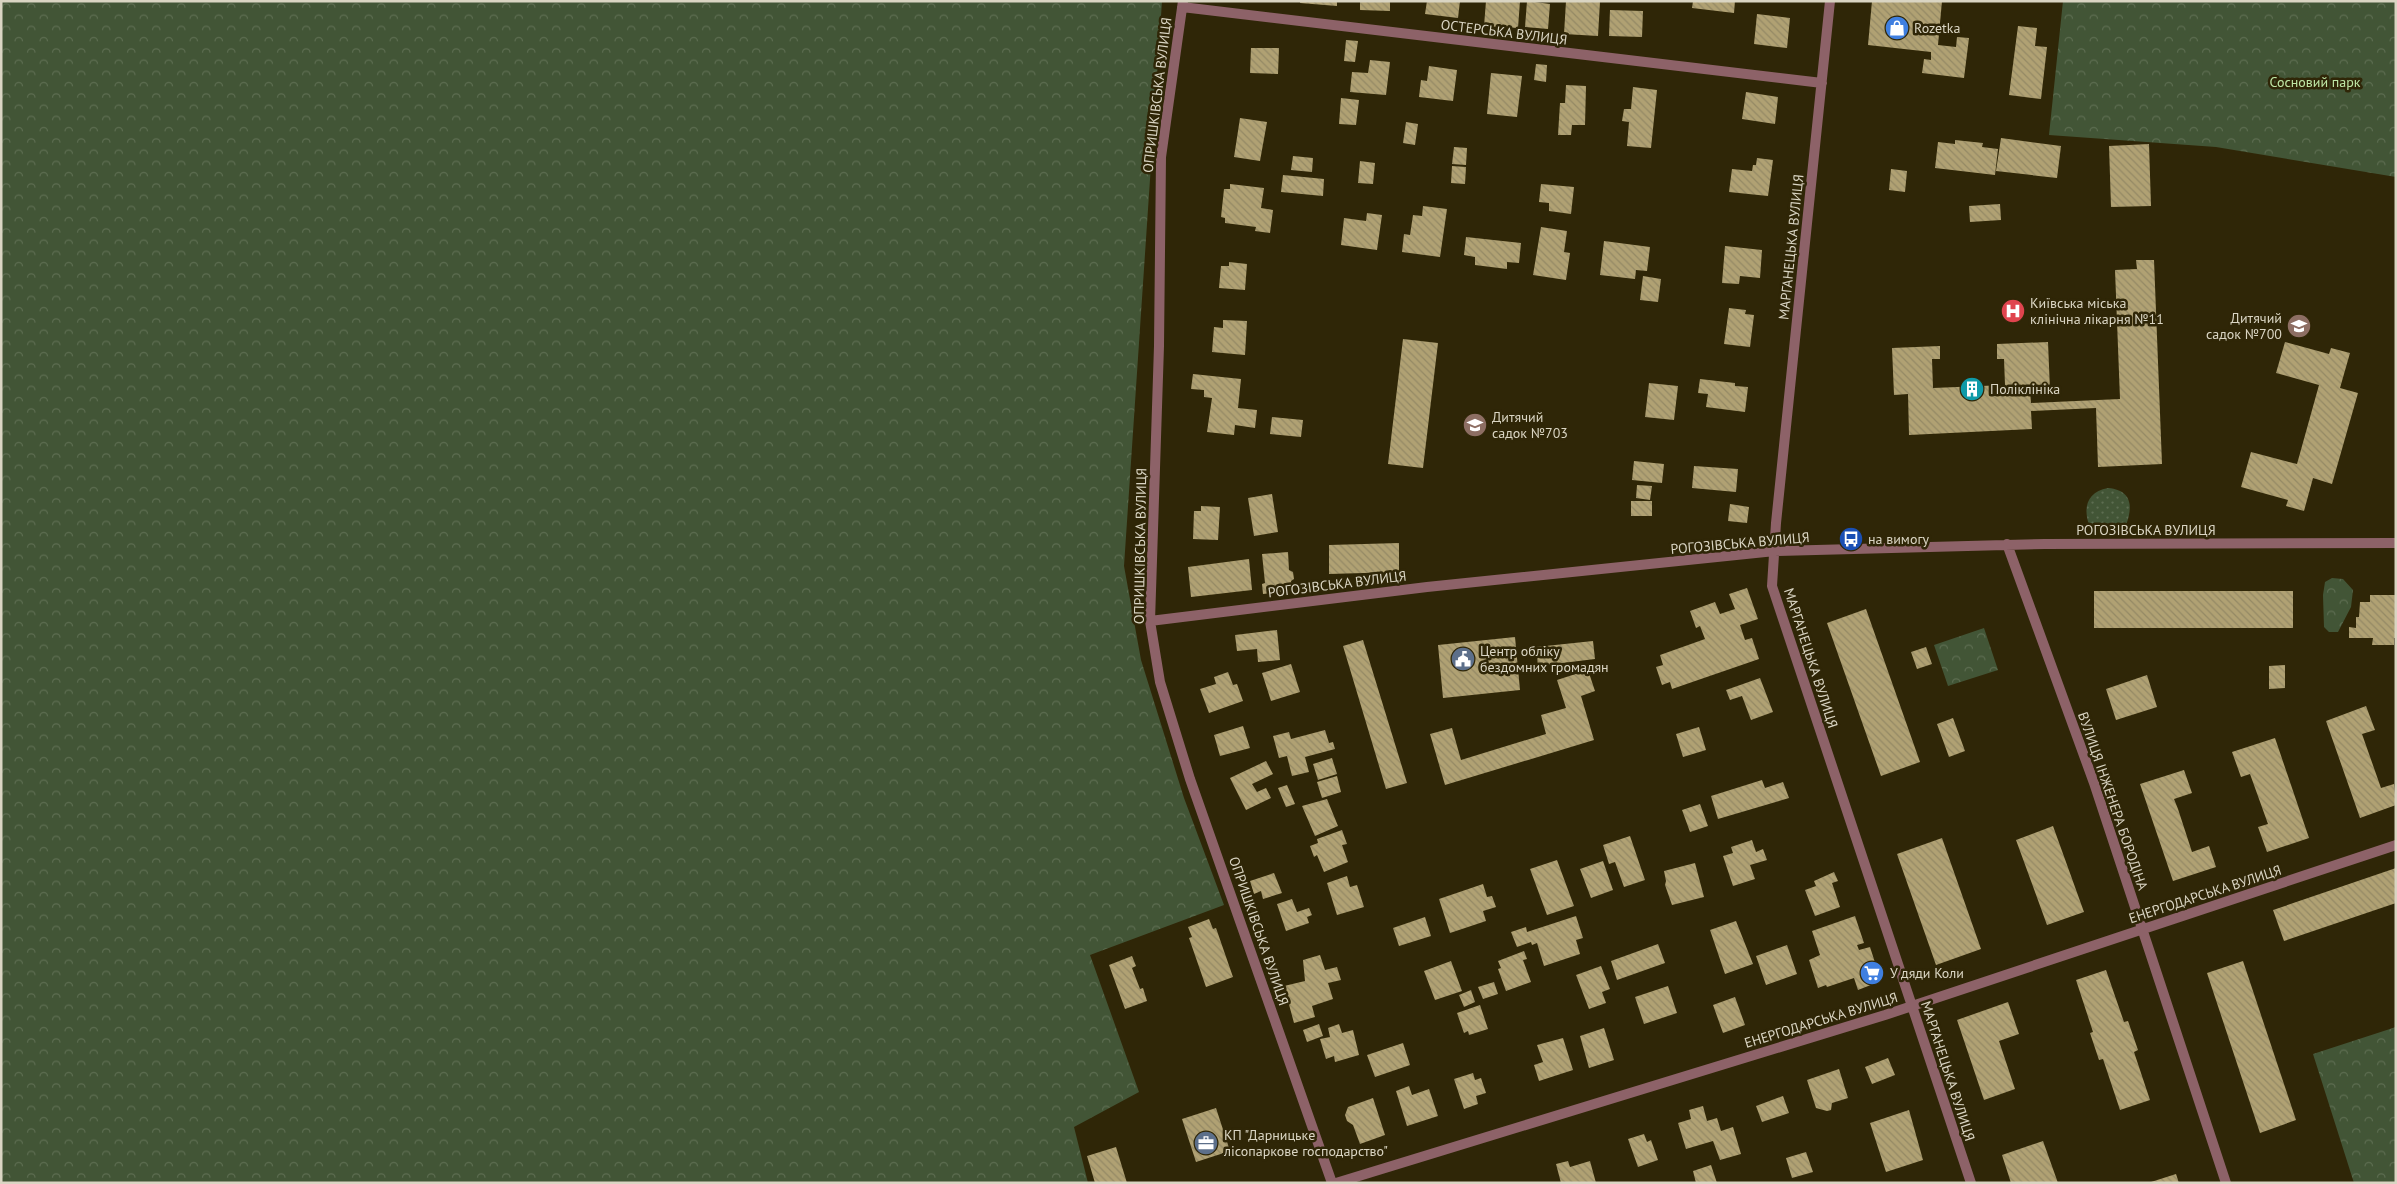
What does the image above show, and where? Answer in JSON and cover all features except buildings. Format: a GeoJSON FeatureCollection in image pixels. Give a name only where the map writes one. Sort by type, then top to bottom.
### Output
{"type":"FeatureCollection","features":[{"type":"Feature","properties":{"kind":"street","name":"МАРГАНЕЦЬКА ВУЛИЦЯ"},"geometry":{"type":"LineString","coordinates":[[1830,1],[1772,586],[1970,1183]]}},
{"type":"Feature","properties":{"kind":"street","name":"ОСТЕРСЬКА ВУЛИЦЯ"},"geometry":{"type":"LineString","coordinates":[[1183,4],[1822,83]]}},
{"type":"Feature","properties":{"kind":"street","name":"ОПРИШКІВСЬКА ВУЛИЦЯ"},"geometry":{"type":"LineString","coordinates":[[1183,4],[1161,157],[1159,346],[1150,622],[1160,682],[1190,779],[1332,1183]]}},
{"type":"Feature","properties":{"kind":"street","name":"РОГОЗІВСЬКА ВУЛИЦЯ"},"geometry":{"type":"LineString","coordinates":[[1150,622],[1417,588],[1775,551],[2007,544],[2396,543]]}},
{"type":"Feature","properties":{"kind":"street","name":"ВУЛИЦЯ ІНЖЕНЕРА БОРОДІНА"},"geometry":{"type":"LineString","coordinates":[[2007,544],[2094,783],[2226,1183]]}},
{"type":"Feature","properties":{"kind":"street","name":"ЕНЕРГОДАРСЬКА ВУЛИЦЯ"},"geometry":{"type":"LineString","coordinates":[[1336,1183],[1912,1006],[2396,845]]}},
{"type":"Feature","properties":{"kind":"green space"},"geometry":{"type":"Polygon","coordinates":[[[1,1],[1162,1],[1124,566],[1141,660],[1184,798],[1224,905],[1090,955],[1139,1092],[1074,1127],[1088,1183],[1,1183],[1,1]]]}},
{"type":"Feature","properties":{"kind":"green space","name":"Сосновий парк"},"geometry":{"type":"Polygon","coordinates":[[[2063,1],[2396,1],[2396,177],[2216,147],[2049,135],[2063,1]]]}},
{"type":"Feature","properties":{"kind":"green space"},"geometry":{"type":"Polygon","coordinates":[[[2108,488],[2122,492],[2129,501],[2130,512],[2126,525],[2089,525],[2086,512],[2088,501],[2095,493],[2108,488]]]}},
{"type":"Feature","properties":{"kind":"green space"},"geometry":{"type":"Polygon","coordinates":[[[2332,578],[2343,579],[2353,590],[2351,607],[2338,632],[2329,632],[2324,627],[2323,595],[2325,582],[2332,578]]]}},
{"type":"Feature","properties":{"kind":"green space"},"geometry":{"type":"Polygon","coordinates":[[[1984,628],[1998,670],[1948,686],[1934,645],[1984,628]]]}},
{"type":"Feature","properties":{"kind":"green space"},"geometry":{"type":"Polygon","coordinates":[[[2396,1027],[2396,1183],[2354,1183],[2313,1054],[2396,1027]]]}},
{"type":"Feature","properties":{"kind":"place","name":"Rozetka"},"geometry":{"type":"Point","coordinates":[1897,28]}},
{"type":"Feature","properties":{"kind":"place","name":"Київська міська клінічна лікарня №11"},"geometry":{"type":"Point","coordinates":[2013,311]}},
{"type":"Feature","properties":{"kind":"place","name":"Дитячий садок №700"},"geometry":{"type":"Point","coordinates":[2299,326]}},
{"type":"Feature","properties":{"kind":"place","name":"Поліклініка"},"geometry":{"type":"Point","coordinates":[1972,389]}},
{"type":"Feature","properties":{"kind":"place","name":"Дитячий садок №703"},"geometry":{"type":"Point","coordinates":[1475,425]}},
{"type":"Feature","properties":{"kind":"place","name":"на вимогу"},"geometry":{"type":"Point","coordinates":[1851,539]}},
{"type":"Feature","properties":{"kind":"place","name":"Центр обліку бездомних громадян"},"geometry":{"type":"Point","coordinates":[1463,659]}},
{"type":"Feature","properties":{"kind":"place","name":"У дяди Коли"},"geometry":{"type":"Point","coordinates":[1872,973]}},
{"type":"Feature","properties":{"kind":"place","name":"КП \"Дарницьке лісопаркове господарство\""},"geometry":{"type":"Point","coordinates":[1206,1143]}}]}
